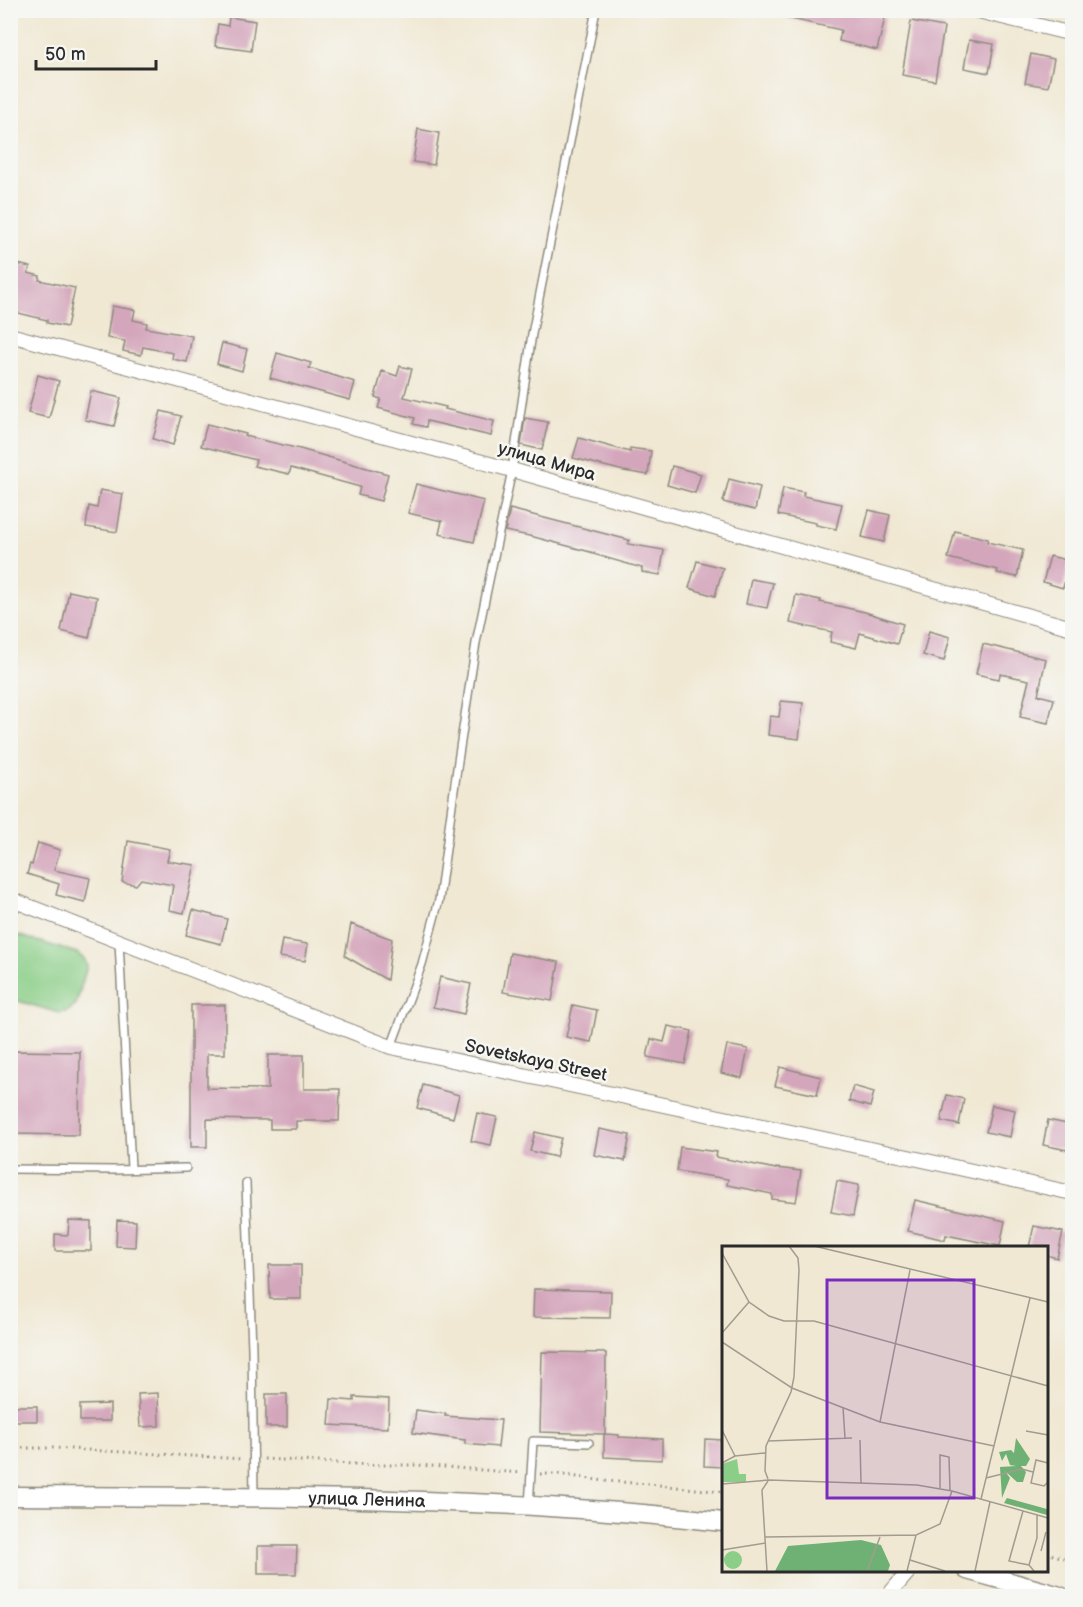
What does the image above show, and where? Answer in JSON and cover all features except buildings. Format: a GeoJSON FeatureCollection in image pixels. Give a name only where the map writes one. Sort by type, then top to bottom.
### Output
{"type":"FeatureCollection","features":[{"type":"Feature","properties":{"kind":"street"},"geometry":{"type":"LineString","coordinates":[[974,10],[1072,34]]}},
{"type":"Feature","properties":{"kind":"street","name":"улица Мира"},"geometry":{"type":"LineString","coordinates":[[10,335],[512,470],[1072,628]]}},
{"type":"Feature","properties":{"kind":"street","name":"Sovetskaya Street"},"geometry":{"type":"LineString","coordinates":[[10,900],[391,1047],[1072,1193]]}},
{"type":"Feature","properties":{"kind":"street","name":"улица Ленина"},"geometry":{"type":"LineString","coordinates":[[10,1496],[254,1496],[529,1506],[722,1522]]}},
{"type":"Feature","properties":{"kind":"street"},"geometry":{"type":"LineString","coordinates":[[891,1596],[892,1591],[908,1571]]}},
{"type":"Feature","properties":{"kind":"street"},"geometry":{"type":"LineString","coordinates":[[974,1571],[1060,1596]]}},
{"type":"Feature","properties":{"kind":"lane"},"geometry":{"type":"LineString","coordinates":[[391,1047],[422,964],[439,900],[476,643],[512,470],[532,334],[596,10]]}},
{"type":"Feature","properties":{"kind":"lane"},"geometry":{"type":"LineString","coordinates":[[119,942],[131,1168]]}},
{"type":"Feature","properties":{"kind":"lane"},"geometry":{"type":"LineString","coordinates":[[10,1169],[186,1168]]}},
{"type":"Feature","properties":{"kind":"lane"},"geometry":{"type":"LineString","coordinates":[[246,1183],[254,1496]]}},
{"type":"Feature","properties":{"kind":"lane"},"geometry":{"type":"LineString","coordinates":[[529,1506],[533,1441],[589,1443]]}},
{"type":"Feature","properties":{"kind":"path"},"geometry":{"type":"LineString","coordinates":[[10,1448],[53,1448],[558,1474],[604,1481],[722,1492]]}},
{"type":"Feature","properties":{"kind":"path"},"geometry":{"type":"LineString","coordinates":[[1047,1553],[1072,1560]]}},
{"type":"Feature","properties":{"kind":"green space"},"geometry":{"type":"Polygon","coordinates":[[[10,933],[77,953],[85,960],[87,966],[76,1004],[68,1011],[59,1013],[11,999],[10,933]]]}}]}
